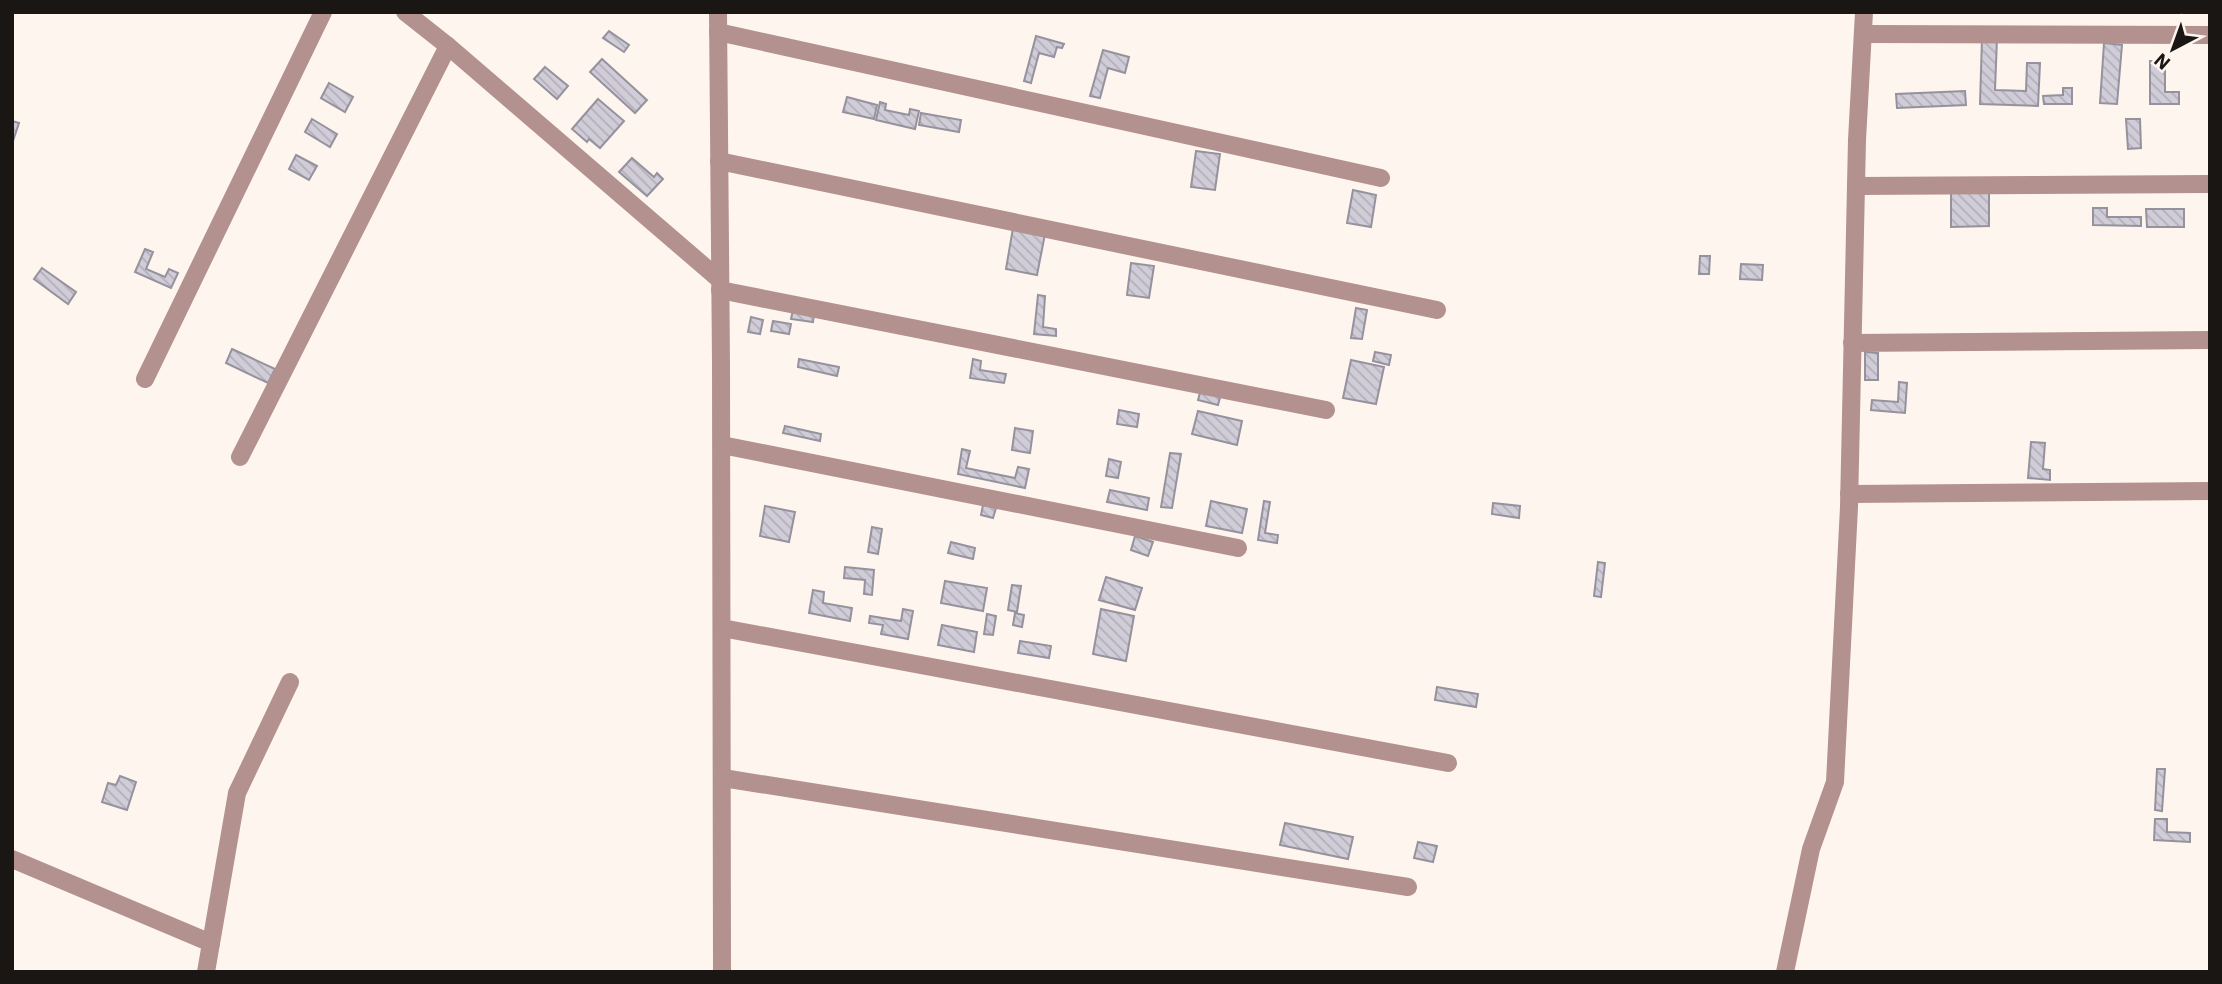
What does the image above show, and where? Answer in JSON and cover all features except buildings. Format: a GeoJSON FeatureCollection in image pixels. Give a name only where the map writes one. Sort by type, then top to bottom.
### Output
{"type":"FeatureCollection","features":[{"type":"Feature","properties":{"kind":"street"},"geometry":{"type":"LineString","coordinates":[[145,379],[323,12]]}},
{"type":"Feature","properties":{"kind":"street"},"geometry":{"type":"LineString","coordinates":[[405,12],[448,46],[720,285],[1326,410]]}},
{"type":"Feature","properties":{"kind":"street"},"geometry":{"type":"LineString","coordinates":[[718,12],[722,445],[722,972]]}},
{"type":"Feature","properties":{"kind":"street"},"geometry":{"type":"LineString","coordinates":[[1785,972],[1811,849],[1835,782],[1849,494],[1856,186],[1864,12]]}},
{"type":"Feature","properties":{"kind":"street"},"geometry":{"type":"LineString","coordinates":[[718,32],[1381,178]]}},
{"type":"Feature","properties":{"kind":"street"},"geometry":{"type":"LineString","coordinates":[[1863,34],[2210,35]]}},
{"type":"Feature","properties":{"kind":"street"},"geometry":{"type":"LineString","coordinates":[[240,457],[448,46]]}},
{"type":"Feature","properties":{"kind":"street"},"geometry":{"type":"LineString","coordinates":[[719,161],[1437,310]]}},
{"type":"Feature","properties":{"kind":"street"},"geometry":{"type":"LineString","coordinates":[[1856,186],[2210,184]]}},
{"type":"Feature","properties":{"kind":"street"},"geometry":{"type":"LineString","coordinates":[[1852,343],[2210,340]]}},
{"type":"Feature","properties":{"kind":"street"},"geometry":{"type":"LineString","coordinates":[[722,445],[1238,548]]}},
{"type":"Feature","properties":{"kind":"street"},"geometry":{"type":"LineString","coordinates":[[1849,494],[2210,491]]}},
{"type":"Feature","properties":{"kind":"street"},"geometry":{"type":"LineString","coordinates":[[722,628],[1448,763]]}},
{"type":"Feature","properties":{"kind":"street"},"geometry":{"type":"LineString","coordinates":[[206,972],[237,793],[290,682]]}},
{"type":"Feature","properties":{"kind":"street"},"geometry":{"type":"LineString","coordinates":[[723,778],[1408,887]]}},
{"type":"Feature","properties":{"kind":"street"},"geometry":{"type":"LineString","coordinates":[[12,859],[211,943]]}}]}
